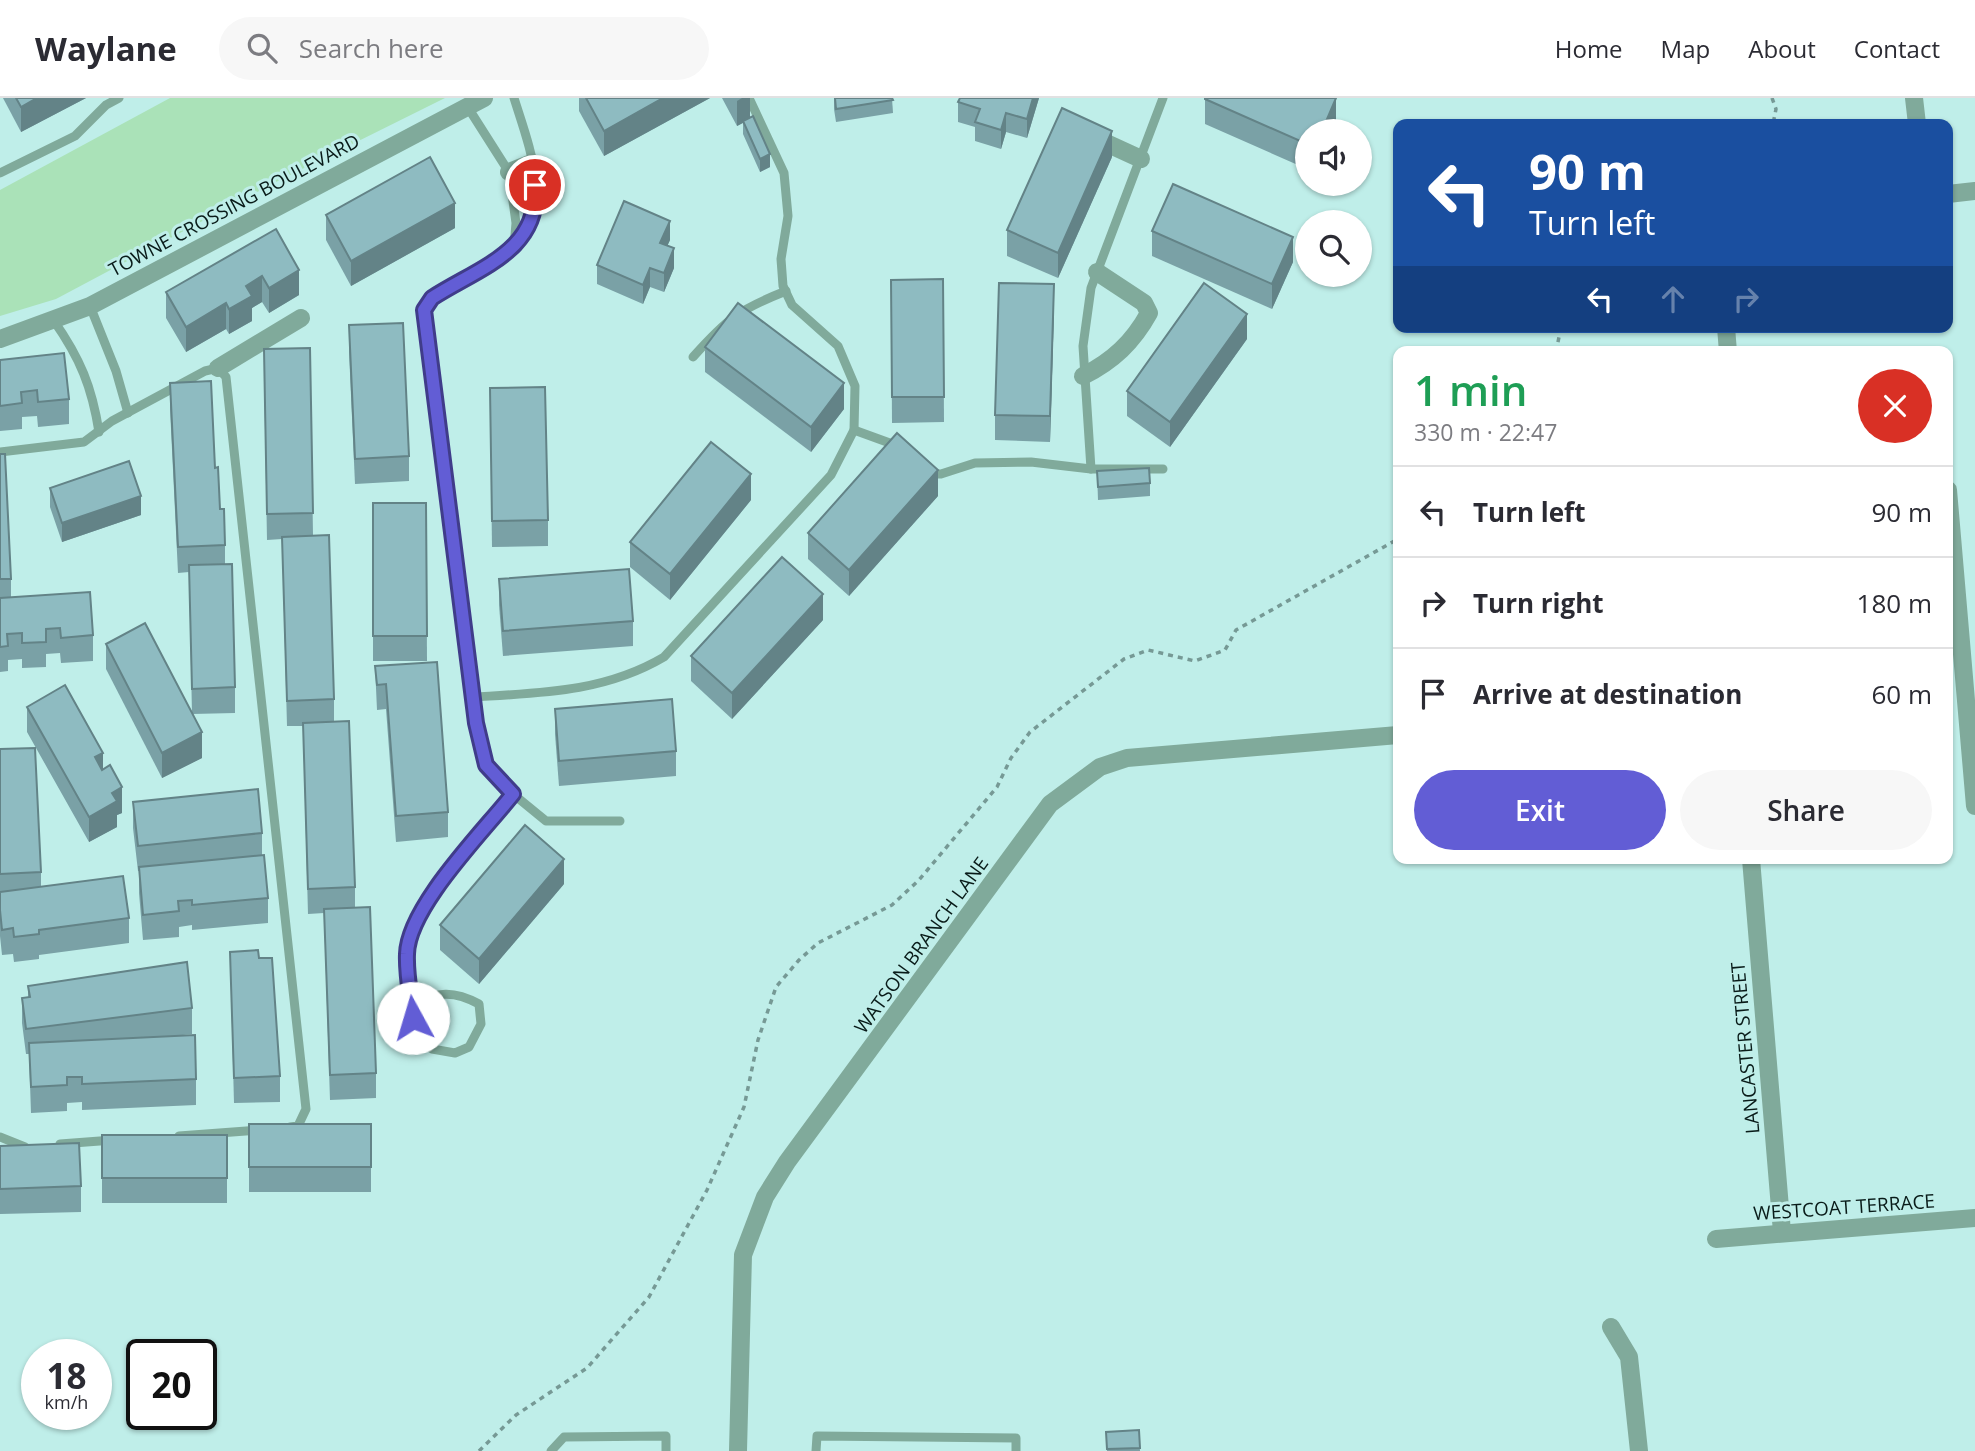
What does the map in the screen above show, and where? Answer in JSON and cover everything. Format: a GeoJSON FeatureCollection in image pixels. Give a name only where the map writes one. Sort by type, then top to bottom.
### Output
{"type":"FeatureCollection","features":[{"type":"Feature","properties":{"kind":"street","name":"TOWNE CROSSING BOULEVARD"},"geometry":{"type":"LineString","coordinates":[[0,339],[90,306],[484,98]]}},
{"type":"Feature","properties":{"kind":"street"},"geometry":{"type":"LineString","coordinates":[[1914,98],[1916,119]]}},
{"type":"Feature","properties":{"kind":"street"},"geometry":{"type":"LineString","coordinates":[[1079,131],[1141,159]]}},
{"type":"Feature","properties":{"kind":"street"},"geometry":{"type":"LineString","coordinates":[[509,172],[532,163]]}},
{"type":"Feature","properties":{"kind":"street"},"geometry":{"type":"LineString","coordinates":[[1953,193],[1975,191]]}},
{"type":"Feature","properties":{"kind":"street"},"geometry":{"type":"LineString","coordinates":[[1083,376],[1107,365],[1136,335],[1149,313],[1144,303],[1097,272]]}},
{"type":"Feature","properties":{"kind":"street"},"geometry":{"type":"LineString","coordinates":[[218,368],[301,318]]}},
{"type":"Feature","properties":{"kind":"street"},"geometry":{"type":"LineString","coordinates":[[1953,557],[1975,806]]}},
{"type":"Feature","properties":{"kind":"street","name":"WATSON BRANCH LANE"},"geometry":{"type":"LineString","coordinates":[[738,1451],[743,1255],[765,1197],[1050,804],[1092,772],[1127,758],[1393,734]]}},
{"type":"Feature","properties":{"kind":"street","name":"LANCASTER STREET"},"geometry":{"type":"LineString","coordinates":[[1751,864],[1782,1232]]}},
{"type":"Feature","properties":{"kind":"street","name":"WESTCOAT TERRACE"},"geometry":{"type":"LineString","coordinates":[[1716,1239],[1975,1218]]}},
{"type":"Feature","properties":{"kind":"street"},"geometry":{"type":"LineString","coordinates":[[1611,1328],[1629,1357],[1639,1451]]}},
{"type":"Feature","properties":{"kind":"lane"},"geometry":{"type":"LineString","coordinates":[[0,173],[75,136],[106,105],[119,98]]}},
{"type":"Feature","properties":{"kind":"lane"},"geometry":{"type":"LineString","coordinates":[[514,98],[532,163],[536,201],[528,231],[514,247],[432,298],[424,310],[476,723],[486,765],[513,794],[546,821],[620,821]]}},
{"type":"Feature","properties":{"kind":"lane"},"geometry":{"type":"LineString","coordinates":[[474,697],[562,691],[606,683],[638,672],[664,657],[831,475],[854,430],[855,386],[838,346],[792,305],[786,291],[781,259],[788,216],[784,173],[749,98]]}},
{"type":"Feature","properties":{"kind":"lane"},"geometry":{"type":"LineString","coordinates":[[1091,469],[1083,376],[1086,314],[1097,272],[1163,98]]}},
{"type":"Feature","properties":{"kind":"lane"},"geometry":{"type":"LineString","coordinates":[[467,106],[509,172],[516,223],[514,247]]}},
{"type":"Feature","properties":{"kind":"lane"},"geometry":{"type":"LineString","coordinates":[[693,357],[726,320],[752,305],[786,291]]}},
{"type":"Feature","properties":{"kind":"lane"},"geometry":{"type":"LineString","coordinates":[[90,306],[116,371],[128,413]]}},
{"type":"Feature","properties":{"kind":"lane"},"geometry":{"type":"LineString","coordinates":[[54,321],[76,352],[94,405],[99,432]]}},
{"type":"Feature","properties":{"kind":"lane"},"geometry":{"type":"LineString","coordinates":[[0,452],[84,442],[128,413],[205,371],[218,368],[226,377],[306,1109],[298,1126],[282,1129]]}},
{"type":"Feature","properties":{"kind":"lane"},"geometry":{"type":"LineString","coordinates":[[854,430],[901,447],[909,456]]}},
{"type":"Feature","properties":{"kind":"lane"},"geometry":{"type":"LineString","coordinates":[[917,465],[926,473],[942,474],[975,463],[1031,462],[1091,469],[1163,469]]}},
{"type":"Feature","properties":{"kind":"lane"},"geometry":{"type":"LineString","coordinates":[[412,1003],[437,992],[461,994],[479,1004],[481,1024],[469,1047],[455,1053],[432,1049],[415,1033],[412,1003],[407,952],[415,919],[427,899],[513,794]]}},
{"type":"Feature","properties":{"kind":"lane"},"geometry":{"type":"LineString","coordinates":[[172,1136],[269,1129]]}},
{"type":"Feature","properties":{"kind":"lane"},"geometry":{"type":"LineString","coordinates":[[0,1137],[20,1147],[34,1146]]}},
{"type":"Feature","properties":{"kind":"lane"},"geometry":{"type":"LineString","coordinates":[[48,1145],[131,1139]]}},
{"type":"Feature","properties":{"kind":"lane"},"geometry":{"type":"LineString","coordinates":[[551,1451],[564,1437],[666,1436],[666,1451]]}},
{"type":"Feature","properties":{"kind":"lane"},"geometry":{"type":"LineString","coordinates":[[816,1451],[817,1436],[1016,1438],[1016,1451]]}},
{"type":"Feature","properties":{"kind":"path"},"geometry":{"type":"LineString","coordinates":[[1772,98],[1776,109],[1774,119]]}},
{"type":"Feature","properties":{"kind":"path"},"geometry":{"type":"LineString","coordinates":[[479,1451],[516,1415],[587,1368],[649,1297],[707,1190],[739,1119],[758,1040],[776,987],[799,960],[818,943],[892,905],[919,880],[997,787],[1011,758],[1030,732],[1124,659],[1148,650],[1195,661],[1225,650],[1236,630],[1393,542]]}},
{"type":"Feature","properties":{"kind":"green space"},"geometry":{"type":"Polygon","coordinates":[[[170,98],[445,98],[274,183],[56,299],[0,316],[0,190],[170,98]]]}},
{"type":"Feature","properties":{"kind":"building"},"geometry":{"type":"Polygon","coordinates":[[[16,98],[37,98],[21,107],[16,98]]]}},
{"type":"Feature","properties":{"kind":"building"},"geometry":{"type":"Polygon","coordinates":[[[586,98],[663,98],[604,131],[586,98]]]}},
{"type":"Feature","properties":{"kind":"building"},"geometry":{"type":"Polygon","coordinates":[[[835,98],[892,98],[893,100],[836,109],[835,98]]]}},
{"type":"Feature","properties":{"kind":"building"},"geometry":{"type":"Polygon","coordinates":[[[960,98],[1033,98],[1027,119],[1006,113],[1001,130],[975,122],[980,109],[958,102],[960,98]]]}},
{"type":"Feature","properties":{"kind":"building"},"geometry":{"type":"Polygon","coordinates":[[[1336,98],[1327,119],[1295,119],[1295,139],[1205,99],[1336,98]]]}},
{"type":"Feature","properties":{"kind":"building"},"geometry":{"type":"Polygon","coordinates":[[[1062,108],[1112,131],[1058,253],[1007,230],[1062,108]]]}},
{"type":"Feature","properties":{"kind":"building"},"geometry":{"type":"Polygon","coordinates":[[[753,116],[770,154],[760,159],[743,121],[753,116]]]}},
{"type":"Feature","properties":{"kind":"building"},"geometry":{"type":"Polygon","coordinates":[[[430,157],[455,203],[351,261],[326,215],[430,157]]]}},
{"type":"Feature","properties":{"kind":"building"},"geometry":{"type":"Polygon","coordinates":[[[1173,184],[1293,237],[1272,284],[1152,231],[1173,184]]]}},
{"type":"Feature","properties":{"kind":"building"},"geometry":{"type":"Polygon","coordinates":[[[624,201],[670,221],[660,243],[674,248],[664,273],[650,268],[643,285],[597,265],[624,201]]]}},
{"type":"Feature","properties":{"kind":"building"},"geometry":{"type":"Polygon","coordinates":[[[276,229],[299,270],[269,288],[262,276],[246,286],[252,296],[229,309],[226,303],[186,327],[166,292],[276,229]]]}},
{"type":"Feature","properties":{"kind":"building"},"geometry":{"type":"Polygon","coordinates":[[[943,279],[944,397],[892,397],[891,280],[943,279]]]}},
{"type":"Feature","properties":{"kind":"building"},"geometry":{"type":"Polygon","coordinates":[[[999,283],[1054,284],[1050,416],[995,415],[999,283]]]}},
{"type":"Feature","properties":{"kind":"building"},"geometry":{"type":"Polygon","coordinates":[[[1204,283],[1247,314],[1170,422],[1127,391],[1204,283]]]}},
{"type":"Feature","properties":{"kind":"building"},"geometry":{"type":"Polygon","coordinates":[[[738,303],[844,383],[811,427],[705,347],[738,303]]]}},
{"type":"Feature","properties":{"kind":"building"},"geometry":{"type":"Polygon","coordinates":[[[403,323],[409,456],[355,459],[349,325],[403,323]]]}},
{"type":"Feature","properties":{"kind":"building"},"geometry":{"type":"Polygon","coordinates":[[[310,348],[313,513],[267,514],[264,349],[310,348]]]}},
{"type":"Feature","properties":{"kind":"building"},"geometry":{"type":"Polygon","coordinates":[[[64,353],[69,399],[38,402],[37,390],[21,392],[22,403],[0,406],[0,360],[64,353]]]}},
{"type":"Feature","properties":{"kind":"building"},"geometry":{"type":"Polygon","coordinates":[[[211,381],[215,468],[218,467],[220,509],[224,509],[225,545],[178,547],[170,383],[211,381]]]}},
{"type":"Feature","properties":{"kind":"building"},"geometry":{"type":"Polygon","coordinates":[[[545,387],[548,520],[492,521],[490,388],[545,387]]]}},
{"type":"Feature","properties":{"kind":"building"},"geometry":{"type":"Polygon","coordinates":[[[897,433],[938,470],[849,570],[808,533],[897,433]]]}},
{"type":"Feature","properties":{"kind":"building"},"geometry":{"type":"Polygon","coordinates":[[[711,442],[751,474],[670,574],[630,542],[711,442]]]}},
{"type":"Feature","properties":{"kind":"building"},"geometry":{"type":"Polygon","coordinates":[[[0,454],[5,454],[11,579],[0,579],[0,454]]]}},
{"type":"Feature","properties":{"kind":"building"},"geometry":{"type":"Polygon","coordinates":[[[129,461],[141,496],[62,523],[50,488],[129,461]]]}},
{"type":"Feature","properties":{"kind":"building"},"geometry":{"type":"Polygon","coordinates":[[[1149,468],[1150,483],[1098,487],[1097,471],[1149,468]]]}},
{"type":"Feature","properties":{"kind":"building"},"geometry":{"type":"Polygon","coordinates":[[[373,503],[426,503],[427,636],[373,636],[373,503]]]}},
{"type":"Feature","properties":{"kind":"building"},"geometry":{"type":"Polygon","coordinates":[[[329,535],[334,699],[287,701],[282,537],[329,535]]]}},
{"type":"Feature","properties":{"kind":"building"},"geometry":{"type":"Polygon","coordinates":[[[782,557],[823,594],[732,693],[691,656],[782,557]]]}},
{"type":"Feature","properties":{"kind":"building"},"geometry":{"type":"Polygon","coordinates":[[[232,564],[235,687],[192,689],[189,565],[232,564]]]}},
{"type":"Feature","properties":{"kind":"building"},"geometry":{"type":"Polygon","coordinates":[[[629,569],[633,621],[503,631],[499,579],[629,569]]]}},
{"type":"Feature","properties":{"kind":"building"},"geometry":{"type":"Polygon","coordinates":[[[90,592],[93,635],[61,638],[60,628],[46,629],[46,642],[22,643],[22,633],[7,634],[8,646],[0,647],[0,598],[90,592]]]}},
{"type":"Feature","properties":{"kind":"building"},"geometry":{"type":"Polygon","coordinates":[[[145,623],[202,732],[162,753],[106,644],[145,623]]]}},
{"type":"Feature","properties":{"kind":"building"},"geometry":{"type":"Polygon","coordinates":[[[437,662],[448,812],[396,816],[386,684],[377,685],[375,666],[437,662]]]}},
{"type":"Feature","properties":{"kind":"building"},"geometry":{"type":"Polygon","coordinates":[[[65,685],[103,753],[95,757],[102,770],[110,765],[122,787],[112,793],[117,801],[89,817],[27,707],[65,685]]]}},
{"type":"Feature","properties":{"kind":"building"},"geometry":{"type":"Polygon","coordinates":[[[672,699],[676,751],[559,761],[555,709],[672,699]]]}},
{"type":"Feature","properties":{"kind":"building"},"geometry":{"type":"Polygon","coordinates":[[[349,721],[355,887],[308,889],[303,723],[349,721]]]}},
{"type":"Feature","properties":{"kind":"building"},"geometry":{"type":"Polygon","coordinates":[[[35,748],[41,872],[0,874],[0,749],[35,748]]]}},
{"type":"Feature","properties":{"kind":"building"},"geometry":{"type":"Polygon","coordinates":[[[258,789],[262,833],[138,846],[133,802],[258,789]]]}},
{"type":"Feature","properties":{"kind":"building"},"geometry":{"type":"Polygon","coordinates":[[[525,825],[564,859],[479,959],[440,925],[525,825]]]}},
{"type":"Feature","properties":{"kind":"building"},"geometry":{"type":"Polygon","coordinates":[[[264,855],[268,898],[192,905],[192,900],[178,901],[179,911],[143,915],[139,867],[264,855]]]}},
{"type":"Feature","properties":{"kind":"building"},"geometry":{"type":"Polygon","coordinates":[[[123,876],[129,918],[39,930],[39,934],[14,937],[13,928],[2,930],[0,892],[123,876]]]}},
{"type":"Feature","properties":{"kind":"building"},"geometry":{"type":"Polygon","coordinates":[[[370,907],[376,1073],[330,1075],[324,909],[370,907]]]}},
{"type":"Feature","properties":{"kind":"building"},"geometry":{"type":"Polygon","coordinates":[[[258,950],[259,958],[272,958],[280,1076],[234,1078],[230,952],[258,950]]]}},
{"type":"Feature","properties":{"kind":"building"},"geometry":{"type":"Polygon","coordinates":[[[187,962],[192,1008],[26,1029],[22,998],[30,997],[28,986],[187,962]]]}},
{"type":"Feature","properties":{"kind":"building"},"geometry":{"type":"Polygon","coordinates":[[[195,1035],[196,1079],[82,1084],[82,1077],[67,1077],[67,1085],[31,1087],[29,1043],[195,1035]]]}},
{"type":"Feature","properties":{"kind":"building"},"geometry":{"type":"Polygon","coordinates":[[[249,1124],[371,1124],[371,1167],[249,1167],[249,1124]]]}},
{"type":"Feature","properties":{"kind":"building"},"geometry":{"type":"Polygon","coordinates":[[[102,1135],[227,1135],[227,1178],[102,1178],[102,1135]]]}},
{"type":"Feature","properties":{"kind":"building"},"geometry":{"type":"Polygon","coordinates":[[[79,1143],[81,1186],[0,1189],[0,1146],[79,1143]]]}},
{"type":"Feature","properties":{"kind":"building"},"geometry":{"type":"Polygon","coordinates":[[[1139,1430],[1140,1448],[1107,1449],[1106,1432],[1139,1430]]]}},
{"type":"Feature","properties":{"kind":"route"},"geometry":{"type":"LineString","coordinates":[[413,1018],[407,952],[415,919],[427,899],[513,794],[486,765],[476,723],[424,310],[432,298],[514,247],[528,231],[536,201],[535,185]]}}]}
